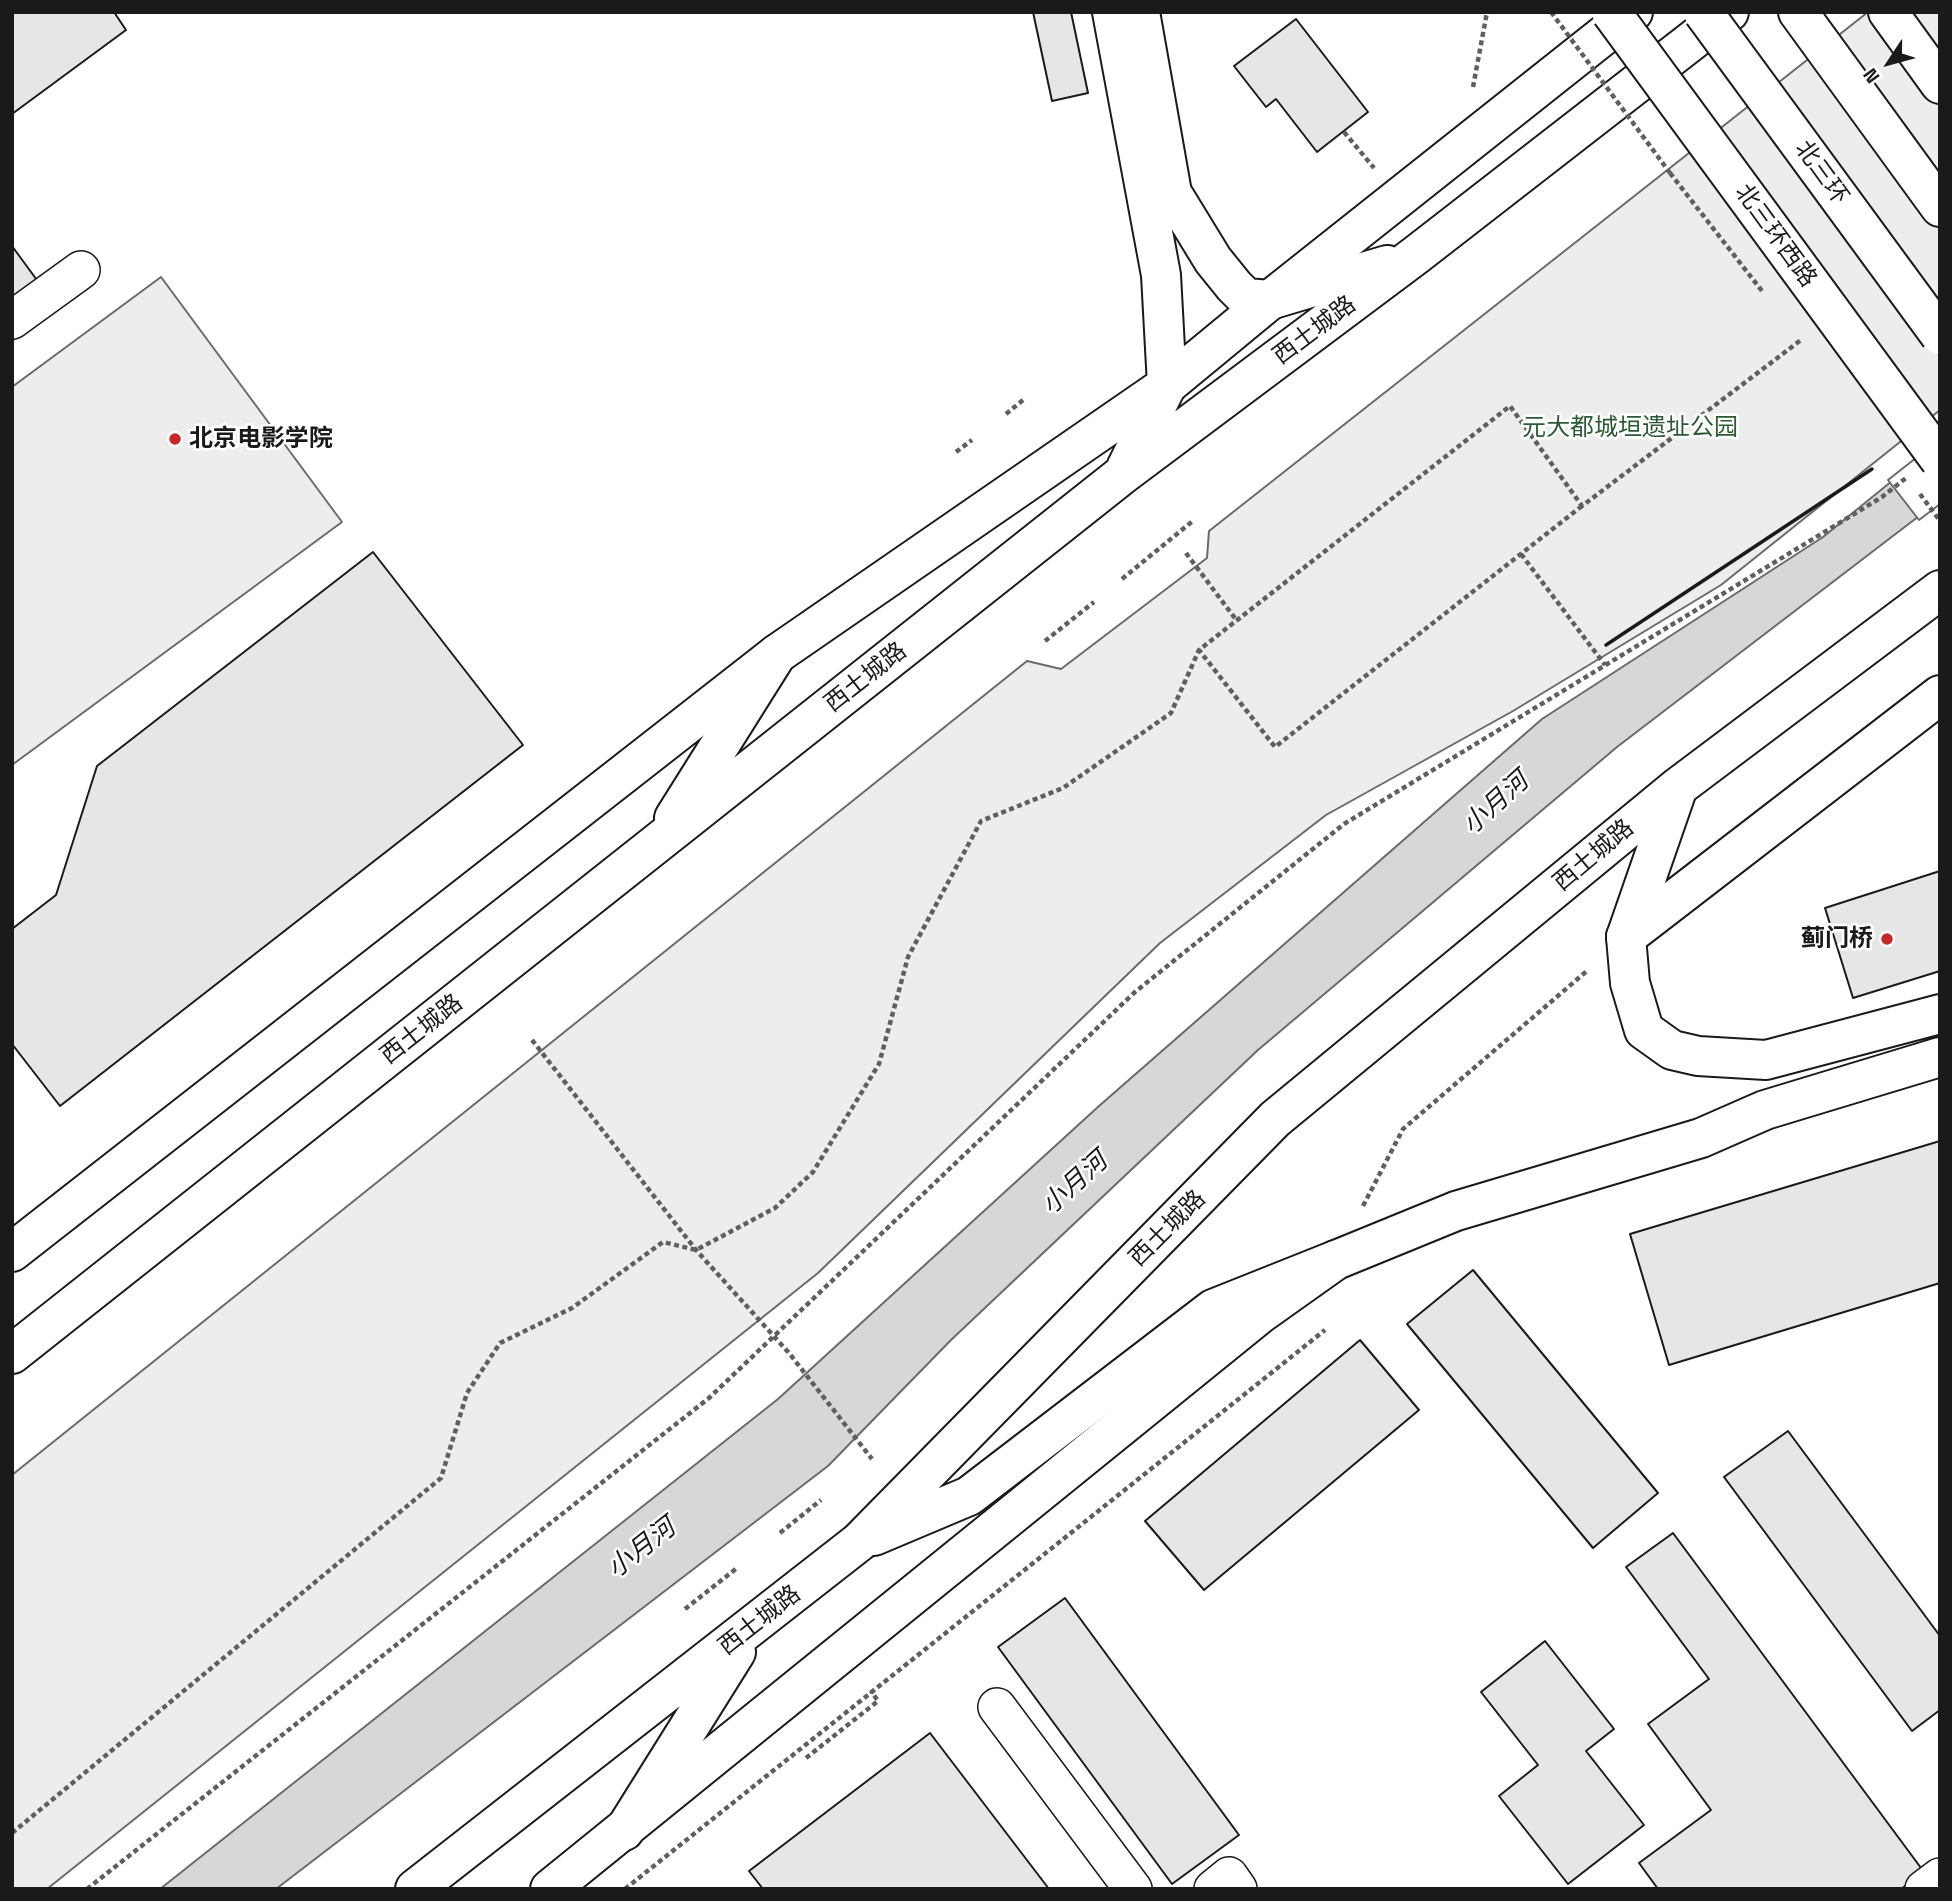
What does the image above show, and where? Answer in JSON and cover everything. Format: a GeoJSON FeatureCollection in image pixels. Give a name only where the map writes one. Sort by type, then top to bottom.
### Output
{"type":"FeatureCollection","features":[{"type":"Feature","properties":{"kind":"main road"},"geometry":{"type":"LineString","coordinates":[[1112,12],[1161,275],[1167,385],[1122,475]]}},
{"type":"Feature","properties":{"kind":"main road"},"geometry":{"type":"LineString","coordinates":[[1140,12],[1172,193],[1213,260],[1246,298],[1270,300],[1416,256]]}},
{"type":"Feature","properties":{"kind":"main road","name":"北三环西路"},"geometry":{"type":"LineString","coordinates":[[1611,12],[1940,460]]}},
{"type":"Feature","properties":{"kind":"main road","name":"西土城路"},"geometry":{"type":"LineString","coordinates":[[12,1252],[777,654],[1167,385],[1633,12]]}},
{"type":"Feature","properties":{"kind":"main road","name":"北三环"},"geometry":{"type":"LineString","coordinates":[[1703,12],[1940,335]]}},
{"type":"Feature","properties":{"kind":"main road","name":"西土城路"},"geometry":{"type":"LineString","coordinates":[[12,1354],[1122,475],[1416,256],[1729,12]]}},
{"type":"Feature","properties":{"kind":"main road"},"geometry":{"type":"LineString","coordinates":[[1798,12],[1940,207]]}},
{"type":"Feature","properties":{"kind":"main road"},"geometry":{"type":"LineString","coordinates":[[1888,12],[1940,84]]}},
{"type":"Feature","properties":{"kind":"main road","name":"西土城路"},"geometry":{"type":"LineString","coordinates":[[415,1889],[859,1542],[1275,1119],[1678,787],[1940,590]]}},
{"type":"Feature","properties":{"kind":"main road"},"geometry":{"type":"LineString","coordinates":[[659,843],[777,654]]}},
{"type":"Feature","properties":{"kind":"main road"},"geometry":{"type":"LineString","coordinates":[[1626,937],[1940,695]]}},
{"type":"Feature","properties":{"kind":"main road"},"geometry":{"type":"LineString","coordinates":[[1678,787],[1626,937],[1630,983],[1644,1030],[1672,1051],[1698,1056],[1766,1060],[1940,1014]]}},
{"type":"Feature","properties":{"kind":"main road"},"geometry":{"type":"LineString","coordinates":[[859,1542],[969,1496],[1213,1309],[1456,1211],[1701,1138],[1765,1110],[1940,1057]]}},
{"type":"Feature","properties":{"kind":"main road"},"geometry":{"type":"LineString","coordinates":[[550,1889],[1260,1314],[1336,1260]]}},
{"type":"Feature","properties":{"kind":"main road"},"geometry":{"type":"LineString","coordinates":[[624,1831],[751,1629]]}},
{"type":"Feature","properties":{"kind":"street"},"geometry":{"type":"LineString","coordinates":[[12,320],[81,270]]}},
{"type":"Feature","properties":{"kind":"street"},"geometry":{"type":"LineString","coordinates":[[997,1707],[1133,1889]]}},
{"type":"Feature","properties":{"kind":"street"},"geometry":{"type":"LineString","coordinates":[[1213,1889],[1229,1876],[1238,1889]]}},
{"type":"Feature","properties":{"kind":"street"},"geometry":{"type":"LineString","coordinates":[[1924,1889],[1940,1877]]}},
{"type":"Feature","properties":{"kind":"path"},"geometry":{"type":"LineString","coordinates":[[1471,94],[1487,12]]}},
{"type":"Feature","properties":{"kind":"path"},"geometry":{"type":"LineString","coordinates":[[1551,12],[1670,173]]}},
{"type":"Feature","properties":{"kind":"path"},"geometry":{"type":"LineString","coordinates":[[1343,132],[1373,167]]}},
{"type":"Feature","properties":{"kind":"path"},"geometry":{"type":"LineString","coordinates":[[1199,650],[1275,747],[1582,506],[1801,340]]}},
{"type":"Feature","properties":{"kind":"path"},"geometry":{"type":"LineString","coordinates":[[1006,414],[1023,400]]}},
{"type":"Feature","properties":{"kind":"path"},"geometry":{"type":"LineString","coordinates":[[12,1833],[441,1478],[467,1393],[500,1343],[572,1308],[663,1242],[696,1250],[775,1208],[813,1172],[879,1064],[908,957],[981,821],[1063,788],[1171,713],[1199,650],[1510,407],[1582,506]]}},
{"type":"Feature","properties":{"kind":"path"},"geometry":{"type":"LineString","coordinates":[[956,452],[972,440]]}},
{"type":"Feature","properties":{"kind":"path"},"geometry":{"type":"LineString","coordinates":[[87,1889],[709,1398],[1135,992],[1344,824],[1882,497]]}},
{"type":"Feature","properties":{"kind":"path"},"geometry":{"type":"LineString","coordinates":[[1122,579],[1194,520]]}},
{"type":"Feature","properties":{"kind":"path"},"geometry":{"type":"LineString","coordinates":[[1186,553],[1237,621]]}},
{"type":"Feature","properties":{"kind":"path"},"geometry":{"type":"LineString","coordinates":[[1521,554],[1605,665]]}},
{"type":"Feature","properties":{"kind":"path"},"geometry":{"type":"LineString","coordinates":[[1045,641],[1094,602]]}},
{"type":"Feature","properties":{"kind":"path"},"geometry":{"type":"LineString","coordinates":[[1336,1260],[1403,1129],[1626,937]]}},
{"type":"Feature","properties":{"kind":"path"},"geometry":{"type":"LineString","coordinates":[[532,1040],[696,1250],[789,1353],[872,1459]]}},
{"type":"Feature","properties":{"kind":"path"},"geometry":{"type":"LineString","coordinates":[[625,1889],[1325,1330]]}},
{"type":"Feature","properties":{"kind":"path"},"geometry":{"type":"LineString","coordinates":[[780,1533],[821,1500]]}},
{"type":"Feature","properties":{"kind":"path"},"geometry":{"type":"LineString","coordinates":[[685,1609],[737,1568]]}},
{"type":"Feature","properties":{"kind":"path"},"geometry":{"type":"LineString","coordinates":[[806,1758],[878,1701],[871,1691]]}},
{"type":"Feature","properties":{"kind":"shaded area","name":"元大都城垣遗址公园"},"geometry":{"type":"Polygon","coordinates":[[[1868,12],[1940,12],[1940,410],[1721,585],[1513,711],[1326,815],[1160,943],[818,1273],[47,1889],[12,1889],[12,1475],[1027,661],[1061,669],[1207,558],[1209,531],[1868,12]]]}},
{"type":"Feature","properties":{"kind":"shaded area"},"geometry":{"type":"Polygon","coordinates":[[[161,277],[342,522],[12,765],[12,387],[161,277]]]}},
{"type":"Feature","properties":{"kind":"water","name":"小月河"},"geometry":{"type":"Polygon","coordinates":[[[1940,442],[1940,500],[1617,747],[1258,1050],[951,1340],[828,1466],[276,1889],[160,1889],[778,1399],[1099,1106],[1542,719],[1823,537],[1940,442]]]}},
{"type":"Feature","properties":{"kind":"pier"},"geometry":{"type":"Polygon","coordinates":[[[1940,439],[1940,504],[1919,520],[1888,480],[1940,439]]]}},
{"type":"Feature","properties":{"kind":"building"},"geometry":{"type":"Polygon","coordinates":[[[12,12],[114,12],[126,30],[12,114],[12,12]]]}},
{"type":"Feature","properties":{"kind":"building"},"geometry":{"type":"Polygon","coordinates":[[[1033,12],[1071,12],[1088,93],[1052,101],[1033,12]]]}},
{"type":"Feature","properties":{"kind":"building"},"geometry":{"type":"Polygon","coordinates":[[[1296,19],[1368,112],[1317,152],[1276,99],[1266,107],[1234,66],[1296,19]]]}},
{"type":"Feature","properties":{"kind":"building"},"geometry":{"type":"Polygon","coordinates":[[[12,246],[42,287],[12,309],[12,246]]]}},
{"type":"Feature","properties":{"kind":"building"},"geometry":{"type":"Polygon","coordinates":[[[373,552],[523,745],[60,1106],[12,1044],[12,929],[56,895],[97,766],[373,552]]]}},
{"type":"Feature","properties":{"kind":"building","name":"蓟门桥"},"geometry":{"type":"Polygon","coordinates":[[[1940,871],[1940,971],[1853,998],[1825,908],[1940,871]]]}},
{"type":"Feature","properties":{"kind":"building"},"geometry":{"type":"Polygon","coordinates":[[[1940,1141],[1940,1283],[1669,1365],[1630,1234],[1940,1141]]]}},
{"type":"Feature","properties":{"kind":"building"},"geometry":{"type":"Polygon","coordinates":[[[1473,1270],[1658,1493],[1593,1548],[1407,1324],[1473,1270]]]}},
{"type":"Feature","properties":{"kind":"building"},"geometry":{"type":"Polygon","coordinates":[[[1360,1340],[1419,1410],[1204,1590],[1145,1521],[1360,1340]]]}},
{"type":"Feature","properties":{"kind":"building"},"geometry":{"type":"Polygon","coordinates":[[[1788,1431],[1940,1636],[1940,1710],[1912,1731],[1724,1477],[1788,1431]]]}},
{"type":"Feature","properties":{"kind":"building"},"geometry":{"type":"Polygon","coordinates":[[[1673,1533],[1924,1872],[1901,1889],[1658,1889],[1639,1863],[1711,1810],[1648,1724],[1709,1679],[1626,1567],[1673,1533]]]}},
{"type":"Feature","properties":{"kind":"building"},"geometry":{"type":"Polygon","coordinates":[[[1065,1598],[1239,1835],[1172,1884],[998,1647],[1065,1598]]]}},
{"type":"Feature","properties":{"kind":"building"},"geometry":{"type":"Polygon","coordinates":[[[1545,1641],[1614,1729],[1586,1751],[1644,1825],[1568,1884],[1499,1796],[1538,1765],[1481,1692],[1545,1641]]]}},
{"type":"Feature","properties":{"kind":"building"},"geometry":{"type":"Polygon","coordinates":[[[930,1733],[1049,1889],[763,1889],[749,1871],[930,1733]]]}},
{"type":"Feature","properties":{"kind":"wall"},"geometry":{"type":"LineString","coordinates":[[1606,645],[1872,469]]}},
{"type":"Feature","properties":{"kind":"place","name":"北京电影学院"},"geometry":{"type":"Point","coordinates":[175,439]}},
{"type":"Feature","properties":{"kind":"place","name":"蓟门桥"},"geometry":{"type":"Point","coordinates":[1887,939]}}]}
